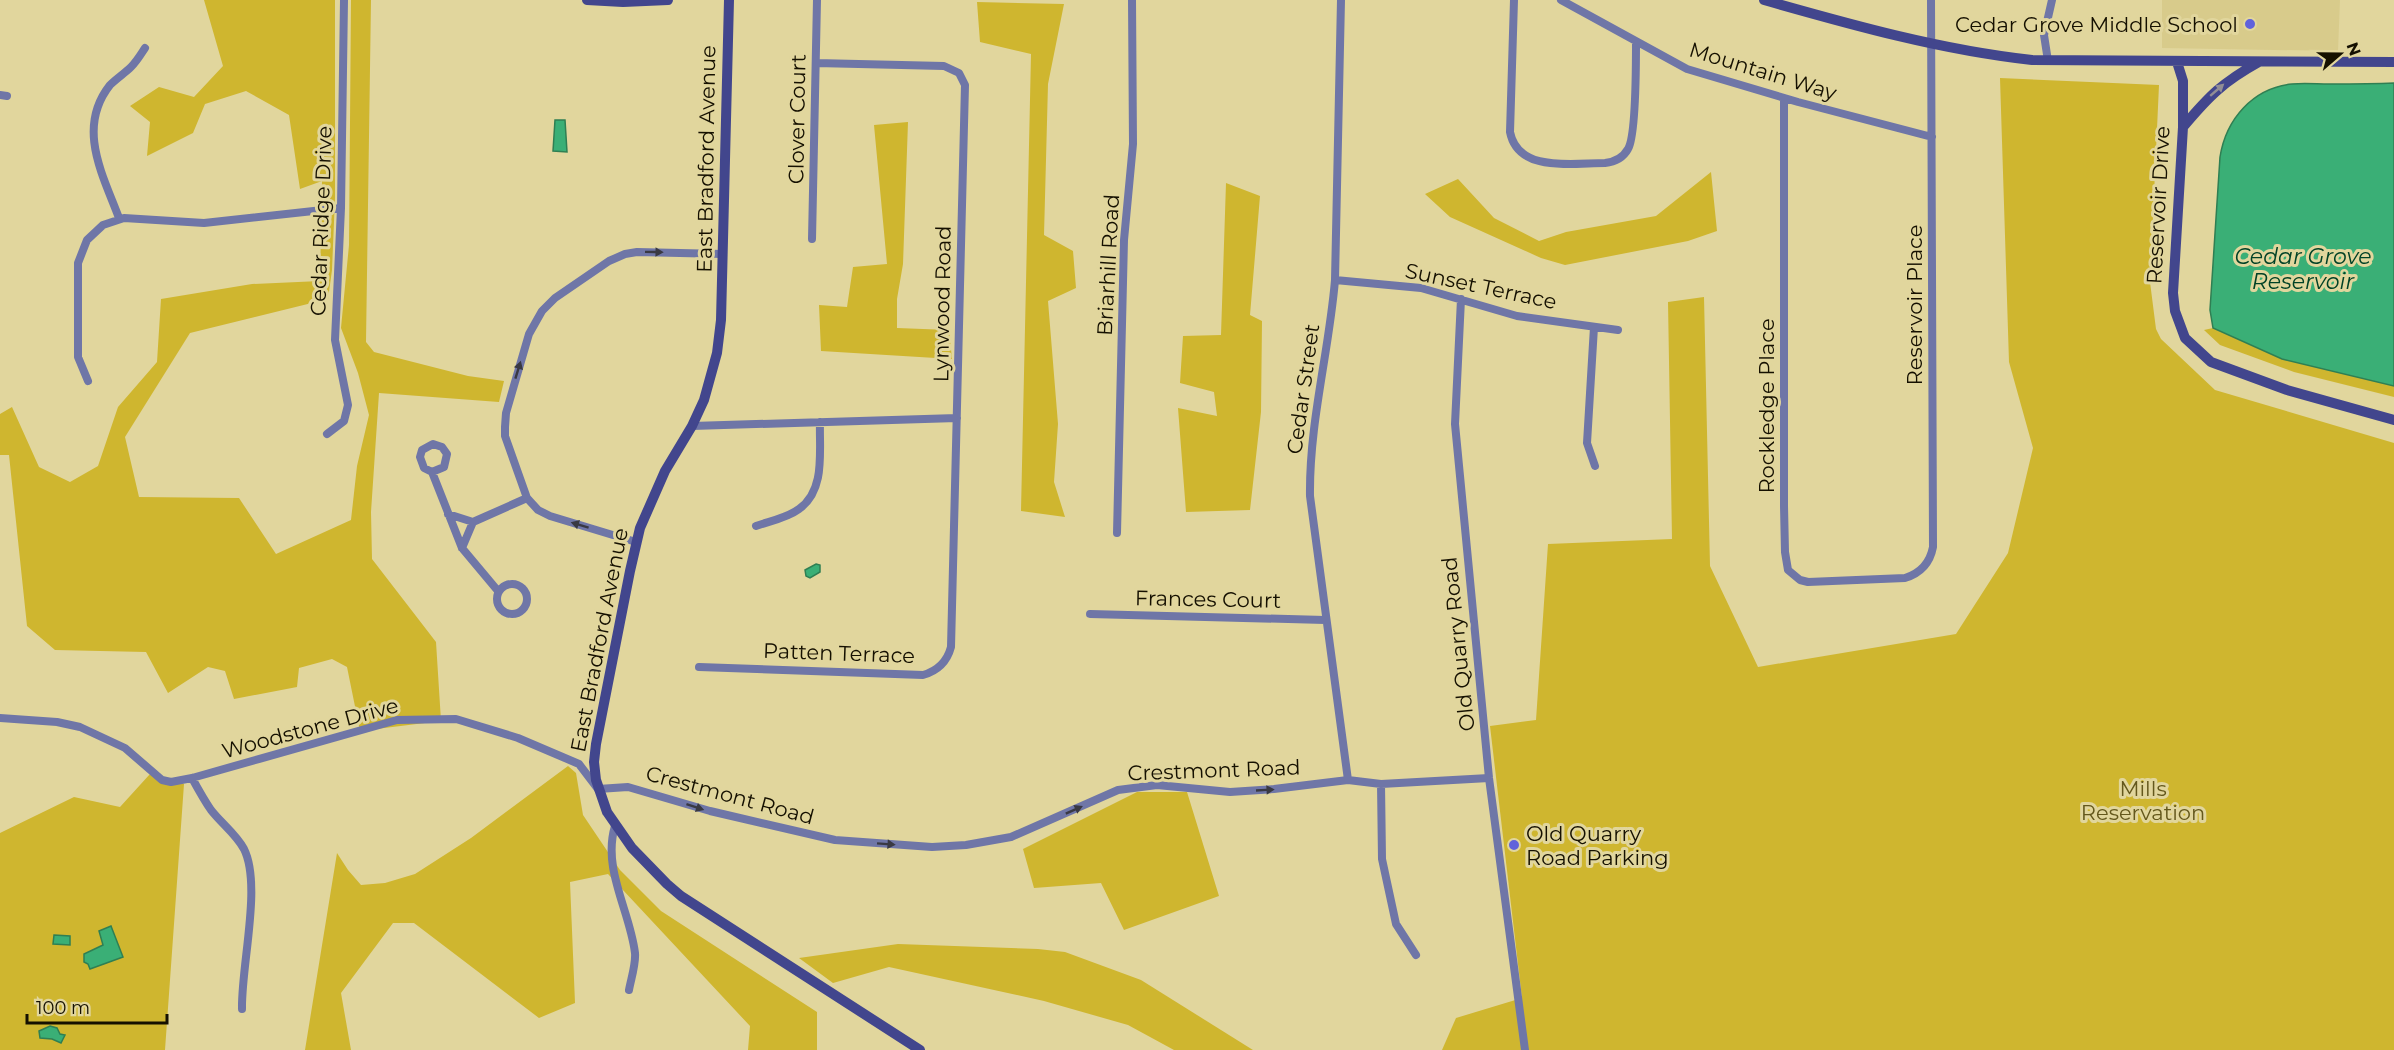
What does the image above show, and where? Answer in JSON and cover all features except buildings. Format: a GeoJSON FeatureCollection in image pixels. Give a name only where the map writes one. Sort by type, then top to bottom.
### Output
{"type":"FeatureCollection","features":[{"type":"Feature","properties":{"kind":"street","name":"Cedar Ridge Drive"},"geometry":{"type":"LineString","coordinates":[[327,434],[344,421],[348,405],[334,340],[341,208],[344,0]]}},
{"type":"Feature","properties":{"kind":"street"},"geometry":{"type":"LineString","coordinates":[[587,0],[623,2],[668,0]]}},
{"type":"Feature","properties":{"kind":"street","name":"East Bradford Avenue"},"geometry":{"type":"LineString","coordinates":[[729,0],[721,320],[717,353],[709,386],[692,426],[665,471],[646,512],[636,542],[595,754],[598,789],[606,812],[615,826],[641,858],[681,896],[920,1050]]}},
{"type":"Feature","properties":{"kind":"street","name":"Clover Court"},"geometry":{"type":"LineString","coordinates":[[813,239],[817,0]]}},
{"type":"Feature","properties":{"kind":"street","name":"Briarhill Road"},"geometry":{"type":"LineString","coordinates":[[1118,533],[1124,240],[1133,144],[1132,0]]}},
{"type":"Feature","properties":{"kind":"street","name":"Cedar Street"},"geometry":{"type":"LineString","coordinates":[[1341,0],[1335,280],[1311,448],[1310,479],[1312,528],[1348,780]]}},
{"type":"Feature","properties":{"kind":"street"},"geometry":{"type":"LineString","coordinates":[[1514,0],[1510,132],[1515,147],[1532,160],[1605,163],[1615,161],[1624,154],[1632,139],[1636,42]]}},
{"type":"Feature","properties":{"kind":"street","name":"Mountain Way"},"geometry":{"type":"LineString","coordinates":[[1562,0],[1687,69],[1784,98],[1932,137]]}},
{"type":"Feature","properties":{"kind":"street"},"geometry":{"type":"LineString","coordinates":[[1764,0],[1864,28],[1931,43],[2048,61],[2394,62]]}},
{"type":"Feature","properties":{"kind":"street","name":"Reservoir Place"},"geometry":{"type":"LineString","coordinates":[[1925,566],[1933,547],[1931,0]]}},
{"type":"Feature","properties":{"kind":"street"},"geometry":{"type":"LineString","coordinates":[[2048,61],[2044,35],[2052,0]]}},
{"type":"Feature","properties":{"kind":"street"},"geometry":{"type":"LineString","coordinates":[[119,218],[96,158],[93,129],[97,110],[105,93],[116,79],[131,68],[145,48]]}},
{"type":"Feature","properties":{"kind":"street","name":"Reservoir Drive"},"geometry":{"type":"LineString","coordinates":[[2177,62],[2183,81],[2183,127],[2172,284],[2175,311],[2185,338],[2198,352],[2217,366],[2287,390],[2394,420]]}},
{"type":"Feature","properties":{"kind":"street"},"geometry":{"type":"LineString","coordinates":[[2183,127],[2209,96],[2231,78],[2260,62]]}},
{"type":"Feature","properties":{"kind":"street","name":"Lynwood Road"},"geometry":{"type":"LineString","coordinates":[[816,63],[944,66],[956,70],[964,80],[957,418]]}},
{"type":"Feature","properties":{"kind":"street","name":"Rockledge Place"},"geometry":{"type":"LineString","coordinates":[[1784,98],[1784,506],[1785,552],[1788,570],[1800,580],[1808,582],[1905,578],[1916,574],[1925,566]]}},
{"type":"Feature","properties":{"kind":"street"},"geometry":{"type":"LineString","coordinates":[[88,381],[78,357],[78,263],[82,247],[91,234],[103,225],[119,218],[204,223],[341,208]]}},
{"type":"Feature","properties":{"kind":"street"},"geometry":{"type":"LineString","coordinates":[[636,542],[544,514],[527,498],[505,436],[505,427],[506,413],[529,334],[542,310],[555,298],[604,264],[625,254],[644,252],[723,254]]}},
{"type":"Feature","properties":{"kind":"street","name":"Sunset Terrace"},"geometry":{"type":"LineString","coordinates":[[1335,280],[1421,288],[1517,316],[1618,330]]}},
{"type":"Feature","properties":{"kind":"street","name":"Old Quarry Road"},"geometry":{"type":"LineString","coordinates":[[1461,299],[1455,424],[1489,778],[1525,1050]]}},
{"type":"Feature","properties":{"kind":"street"},"geometry":{"type":"LineString","coordinates":[[1594,327],[1587,443],[1595,466]]}},
{"type":"Feature","properties":{"kind":"street"},"geometry":{"type":"LineString","coordinates":[[692,426],[957,418]]}},
{"type":"Feature","properties":{"kind":"street","name":"Patten Terrace"},"geometry":{"type":"LineString","coordinates":[[699,667],[922,675],[944,663],[951,647],[957,418]]}},
{"type":"Feature","properties":{"kind":"street"},"geometry":{"type":"LineString","coordinates":[[756,526],[793,513],[812,495],[819,476],[820,422]]}},
{"type":"Feature","properties":{"kind":"street"},"geometry":{"type":"LineString","coordinates":[[432,472],[462,548],[498,591]]}},
{"type":"Feature","properties":{"kind":"street"},"geometry":{"type":"LineString","coordinates":[[448,514],[473,522],[527,498]]}},
{"type":"Feature","properties":{"kind":"street"},"geometry":{"type":"LineString","coordinates":[[462,548],[473,522]]}},
{"type":"Feature","properties":{"kind":"street"},"geometry":{"type":"LineString","coordinates":[[511,584],[520,586],[526,594],[526,604],[520,612],[505,613],[496,601],[498,591],[511,584]]}},
{"type":"Feature","properties":{"kind":"street","name":"Frances Court"},"geometry":{"type":"LineString","coordinates":[[1090,614],[1325,620]]}},
{"type":"Feature","properties":{"kind":"street","name":"Woodstone Drive"},"geometry":{"type":"LineString","coordinates":[[0,717],[57,722],[80,727],[125,748],[162,780],[171,782],[397,720],[456,719],[518,738],[579,764],[598,789]]}},
{"type":"Feature","properties":{"kind":"street"},"geometry":{"type":"LineString","coordinates":[[192,778],[211,810],[243,847],[249,862],[250,928],[242,984],[242,1009]]}},
{"type":"Feature","properties":{"kind":"street","name":"Crestmont Road"},"geometry":{"type":"LineString","coordinates":[[598,789],[628,787],[711,811],[835,840],[932,847],[966,846],[1011,837],[1118,790],[1157,785],[1230,792],[1348,780],[1381,784],[1489,778]]}},
{"type":"Feature","properties":{"kind":"street"},"geometry":{"type":"LineString","coordinates":[[1381,784],[1382,859],[1396,924],[1416,955]]}},
{"type":"Feature","properties":{"kind":"street"},"geometry":{"type":"LineString","coordinates":[[615,826],[611,840],[615,876],[635,955],[629,990]]}},
{"type":"Feature","properties":{"kind":"shaded area","name":"Cedar Grove Middle School"},"geometry":{"type":"Polygon","coordinates":[[[2162,0],[2340,0],[2338,51],[2162,48],[2162,0]]]}},
{"type":"Feature","properties":{"kind":"green space"},"geometry":{"type":"Polygon","coordinates":[[[204,0],[335,0],[335,198],[332,270],[328,299],[190,333],[125,437],[139,497],[239,498],[276,554],[351,520],[357,466],[369,415],[358,373],[341,328],[349,245],[351,0],[371,0],[366,342],[374,352],[468,376],[504,381],[499,402],[379,393],[371,512],[372,559],[436,642],[441,721],[360,731],[347,667],[332,659],[299,668],[297,687],[234,699],[225,671],[208,667],[168,693],[146,652],[55,650],[27,626],[9,455],[0,455],[0,414],[12,407],[39,467],[70,482],[98,466],[118,407],[157,362],[161,299],[252,284],[320,281],[322,181],[300,189],[289,115],[246,91],[205,104],[193,133],[147,156],[150,122],[130,106],[159,87],[194,97],[223,66],[204,0]]]}},
{"type":"Feature","properties":{"kind":"green space"},"geometry":{"type":"Polygon","coordinates":[[[977,2],[1064,4],[1048,84],[1044,235],[1073,251],[1076,288],[1048,301],[1058,424],[1054,482],[1065,517],[1021,511],[1031,54],[980,42],[977,2]]]}},
{"type":"Feature","properties":{"kind":"green space","name":"Mills Reservation"},"geometry":{"type":"Polygon","coordinates":[[[2000,78],[2159,85],[2150,282],[2156,329],[2161,339],[2215,390],[2394,443],[2394,1050],[1442,1050],[1456,1018],[1522,998],[1490,726],[1536,720],[1548,544],[1672,539],[1668,302],[1704,297],[1710,566],[1758,667],[1956,634],[2008,553],[2033,448],[2009,362],[2000,78]]]}},
{"type":"Feature","properties":{"kind":"green space"},"geometry":{"type":"Polygon","coordinates":[[[908,122],[903,264],[897,299],[897,328],[949,330],[952,359],[821,351],[819,305],[847,307],[853,267],[887,264],[874,125],[908,122]]]}},
{"type":"Feature","properties":{"kind":"green space"},"geometry":{"type":"Polygon","coordinates":[[[1711,172],[1717,231],[1688,241],[1565,265],[1541,258],[1450,217],[1425,194],[1458,179],[1494,218],[1539,241],[1566,232],[1656,216],[1711,172]]]}},
{"type":"Feature","properties":{"kind":"green space"},"geometry":{"type":"Polygon","coordinates":[[[1226,183],[1260,196],[1250,315],[1262,321],[1261,412],[1250,510],[1186,512],[1178,408],[1217,416],[1214,392],[1180,383],[1183,336],[1221,335],[1226,183]]]}},
{"type":"Feature","properties":{"kind":"green space"},"geometry":{"type":"Polygon","coordinates":[[[2213,328],[2282,359],[2394,386],[2394,397],[2294,372],[2220,345],[2204,330],[2213,328]]]}},
{"type":"Feature","properties":{"kind":"green space"},"geometry":{"type":"Polygon","coordinates":[[[568,766],[576,773],[583,815],[620,870],[661,911],[817,1012],[817,1050],[748,1050],[750,1026],[608,874],[570,882],[575,1003],[539,1018],[414,923],[393,923],[341,993],[351,1050],[305,1050],[337,853],[361,885],[385,883],[415,874],[471,838],[568,766]]]}},
{"type":"Feature","properties":{"kind":"green space"},"geometry":{"type":"Polygon","coordinates":[[[150,774],[184,784],[165,1050],[0,1050],[0,833],[74,797],[120,807],[150,774]]]}},
{"type":"Feature","properties":{"kind":"green space"},"geometry":{"type":"Polygon","coordinates":[[[1137,792],[1187,792],[1219,896],[1124,930],[1101,883],[1034,888],[1023,849],[1137,792]]]}},
{"type":"Feature","properties":{"kind":"green space"},"geometry":{"type":"Polygon","coordinates":[[[898,944],[1065,952],[1141,980],[1253,1050],[1174,1050],[1128,1025],[1044,1001],[889,967],[833,983],[799,958],[898,944]]]}},
{"type":"Feature","properties":{"kind":"water","name":"Cedar Grove Reservoir"},"geometry":{"type":"Polygon","coordinates":[[[2394,83],[2394,386],[2282,359],[2213,328],[2210,310],[2220,157],[2228,130],[2235,118],[2254,99],[2278,87],[2297,84],[2394,83]]]}},
{"type":"Feature","properties":{"kind":"water"},"geometry":{"type":"Polygon","coordinates":[[[555,120],[565,120],[567,152],[553,151],[555,120]]]}},
{"type":"Feature","properties":{"kind":"water"},"geometry":{"type":"Polygon","coordinates":[[[816,564],[820,565],[820,572],[810,578],[806,576],[805,570],[816,564]]]}},
{"type":"Feature","properties":{"kind":"water"},"geometry":{"type":"Polygon","coordinates":[[[111,926],[123,957],[90,969],[84,962],[84,954],[103,945],[99,931],[111,926]]]}},
{"type":"Feature","properties":{"kind":"water"},"geometry":{"type":"Polygon","coordinates":[[[54,935],[70,936],[70,945],[53,944],[54,935]]]}},
{"type":"Feature","properties":{"kind":"water"},"geometry":{"type":"Polygon","coordinates":[[[50,1026],[57,1028],[60,1034],[65,1035],[61,1043],[52,1039],[40,1038],[39,1031],[50,1026]]]}},
{"type":"Feature","properties":{"kind":"place","name":"Cedar Grove Middle School"},"geometry":{"type":"Point","coordinates":[2250,24]}},
{"type":"Feature","properties":{"kind":"place","name":"Old Quarry Road Parking"},"geometry":{"type":"Point","coordinates":[1514,845]}}]}
